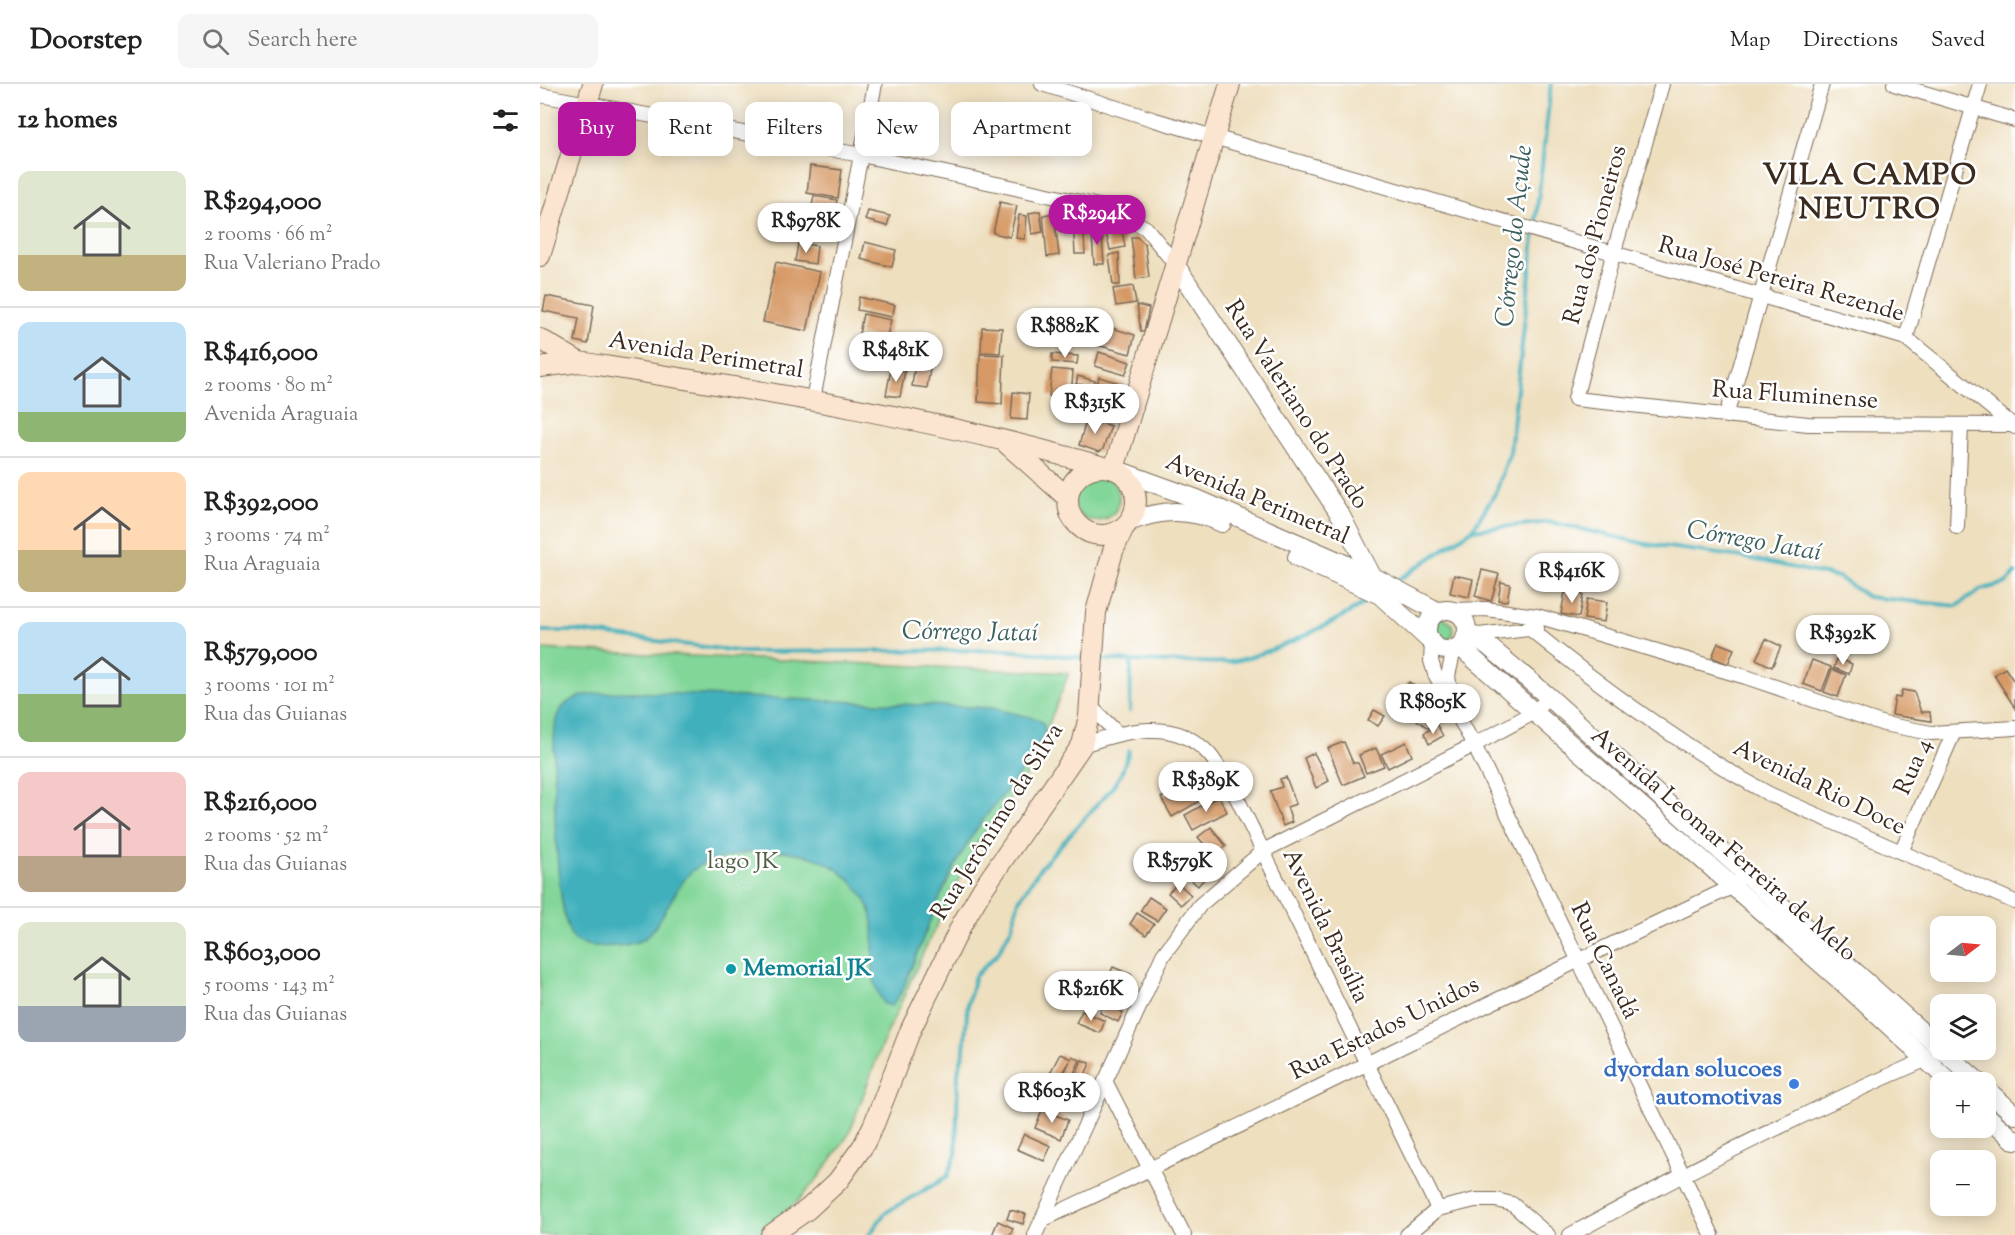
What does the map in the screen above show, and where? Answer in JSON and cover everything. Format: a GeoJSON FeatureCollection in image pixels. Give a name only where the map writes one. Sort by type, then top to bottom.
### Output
{"type":"FeatureCollection","features":[{"type":"Feature","properties":{"kind":"main road"},"geometry":{"type":"LineString","coordinates":[[587,102],[593,84]]}},
{"type":"Feature","properties":{"kind":"main road"},"geometry":{"type":"LineString","coordinates":[[1112,469],[1230,84]]}},
{"type":"Feature","properties":{"kind":"main road"},"geometry":{"type":"LineString","coordinates":[[540,256],[570,156]]}},
{"type":"Feature","properties":{"kind":"main road","name":"Avenida Perimetral"},"geometry":{"type":"LineString","coordinates":[[540,339],[579,362]]}},
{"type":"Feature","properties":{"kind":"main road","name":"Avenida Perimetral"},"geometry":{"type":"LineString","coordinates":[[540,367],[579,362],[813,399],[1001,440],[1112,469]]}},
{"type":"Feature","properties":{"kind":"main road","name":"Avenida Perimetral"},"geometry":{"type":"LineString","coordinates":[[1001,440],[1068,498]]}},
{"type":"Feature","properties":{"kind":"main road"},"geometry":{"type":"LineString","coordinates":[[1094,467],[1112,469],[1132,485],[1135,506],[1126,524],[1105,534],[1086,531],[1072,517],[1068,498],[1076,478],[1094,467]]}},
{"type":"Feature","properties":{"kind":"main road","name":"Rua Jerônimo da Silva"},"geometry":{"type":"LineString","coordinates":[[771,1235],[808,1209],[838,1181],[863,1146],[874,1124],[911,1029],[962,924],[982,890],[1082,745],[1092,677],[1093,633],[1103,581],[1126,524]]}},
{"type":"Feature","properties":{"kind":"street"},"geometry":{"type":"LineString","coordinates":[[871,102],[875,84]]}},
{"type":"Feature","properties":{"kind":"street"},"geometry":{"type":"LineString","coordinates":[[1042,84],[1214,136]]}},
{"type":"Feature","properties":{"kind":"street","name":"Rua dos Pioneiros"},"geometry":{"type":"LineString","coordinates":[[1575,399],[1662,84]]}},
{"type":"Feature","properties":{"kind":"street"},"geometry":{"type":"LineString","coordinates":[[1726,416],[1822,84]]}},
{"type":"Feature","properties":{"kind":"street"},"geometry":{"type":"LineString","coordinates":[[1894,84],[2015,120]]}},
{"type":"Feature","properties":{"kind":"street"},"geometry":{"type":"LineString","coordinates":[[1906,338],[1980,84]]}},
{"type":"Feature","properties":{"kind":"street"},"geometry":{"type":"LineString","coordinates":[[540,95],[572,102]]}},
{"type":"Feature","properties":{"kind":"street"},"geometry":{"type":"LineString","coordinates":[[636,114],[855,154]]}},
{"type":"Feature","properties":{"kind":"street","name":"Rua José Pereira Rezende"},"geometry":{"type":"LineString","coordinates":[[1214,136],[1613,255],[1906,338],[2014,426]]}},
{"type":"Feature","properties":{"kind":"street"},"geometry":{"type":"LineString","coordinates":[[813,399],[861,156]]}},
{"type":"Feature","properties":{"kind":"street"},"geometry":{"type":"LineString","coordinates":[[866,156],[1108,208],[1146,228],[1175,264]]}},
{"type":"Feature","properties":{"kind":"street","name":"Rua Valeriano do Prado"},"geometry":{"type":"LineString","coordinates":[[1175,264],[1341,516],[1368,579]]}},
{"type":"Feature","properties":{"kind":"street","name":"Rua Fluminense"},"geometry":{"type":"LineString","coordinates":[[1575,399],[1808,424],[2014,426]]}},
{"type":"Feature","properties":{"kind":"street"},"geometry":{"type":"LineString","coordinates":[[1957,527],[1960,425]]}},
{"type":"Feature","properties":{"kind":"street","name":"Avenida Perimetral"},"geometry":{"type":"LineString","coordinates":[[1112,469],[1197,499],[1294,549]]}},
{"type":"Feature","properties":{"kind":"street","name":"Avenida Perimetral"},"geometry":{"type":"LineString","coordinates":[[1126,524],[1169,510],[1186,511],[1209,517],[1368,579],[1380,595],[1409,607]]}},
{"type":"Feature","properties":{"kind":"street"},"geometry":{"type":"LineString","coordinates":[[1409,607],[1445,611],[1486,609],[1537,616],[1746,677],[1884,724],[1931,733],[2015,728]]}},
{"type":"Feature","properties":{"kind":"street"},"geometry":{"type":"LineString","coordinates":[[1409,607],[1430,641],[1442,650],[1479,635],[1569,625]]}},
{"type":"Feature","properties":{"kind":"street"},"geometry":{"type":"LineString","coordinates":[[1445,611],[1463,617],[1461,641]]}},
{"type":"Feature","properties":{"kind":"street"},"geometry":{"type":"LineString","coordinates":[[1430,641],[1426,626],[1445,611]]}},
{"type":"Feature","properties":{"kind":"street","name":"Avenida Rio Doce"},"geometry":{"type":"LineString","coordinates":[[1529,628],[1651,722],[1736,776],[1769,794],[2015,902]]}},
{"type":"Feature","properties":{"kind":"street","name":"Rua Canadá"},"geometry":{"type":"LineString","coordinates":[[1430,641],[1435,674],[1474,745],[1681,1175],[1713,1235]]}},
{"type":"Feature","properties":{"kind":"street","name":"Rua Canadá"},"geometry":{"type":"LineString","coordinates":[[1454,706],[1448,676],[1461,641]]}},
{"type":"Feature","properties":{"kind":"street","name":"Avenida Leomar Ferreira de Melo"},"geometry":{"type":"LineString","coordinates":[[1461,641],[1487,645],[1550,697],[1939,1072]]}},
{"type":"Feature","properties":{"kind":"street","name":"Avenida Leomar Ferreira de Melo"},"geometry":{"type":"LineString","coordinates":[[1461,641],[1535,712],[1930,1039]]}},
{"type":"Feature","properties":{"kind":"street"},"geometry":{"type":"LineString","coordinates":[[1035,1235],[1162,955],[1200,905],[1263,851],[1474,745],[1535,712],[1550,697]]}},
{"type":"Feature","properties":{"kind":"street"},"geometry":{"type":"LineString","coordinates":[[1089,705],[1118,734]]}},
{"type":"Feature","properties":{"kind":"street","name":"Avenida Brasília"},"geometry":{"type":"LineString","coordinates":[[1082,745],[1118,734],[1166,729],[1193,739],[1210,756],[1237,798],[1438,1209]]}},
{"type":"Feature","properties":{"kind":"street","name":"Rua 4"},"geometry":{"type":"LineString","coordinates":[[1901,852],[1954,732]]}},
{"type":"Feature","properties":{"kind":"street","name":"Rua Estados Unidos"},"geometry":{"type":"LineString","coordinates":[[1042,1220],[1151,1169],[1739,880]]}},
{"type":"Feature","properties":{"kind":"street"},"geometry":{"type":"LineString","coordinates":[[1570,1235],[1681,1175],[1836,1098],[1925,1060]]}},
{"type":"Feature","properties":{"kind":"street","name":"Avenida Leomar Ferreira de Melo"},"geometry":{"type":"LineString","coordinates":[[1954,1060],[1968,1072]]}},
{"type":"Feature","properties":{"kind":"street"},"geometry":{"type":"LineString","coordinates":[[1105,1081],[1184,1235]]}},
{"type":"Feature","properties":{"kind":"street"},"geometry":{"type":"LineString","coordinates":[[1996,1098],[2015,1115]]}},
{"type":"Feature","properties":{"kind":"street"},"geometry":{"type":"LineString","coordinates":[[1996,1124],[2015,1141]]}},
{"type":"Feature","properties":{"kind":"street"},"geometry":{"type":"LineString","coordinates":[[1407,1235],[1438,1209],[1475,1200],[1496,1200],[1512,1204],[1548,1235]]}},
{"type":"Feature","properties":{"kind":"green space"},"geometry":{"type":"Polygon","coordinates":[[[1096,475],[1112,482],[1119,498],[1112,514],[1096,521],[1080,514],[1073,498],[1080,482],[1096,475]]]}},
{"type":"Feature","properties":{"kind":"green space"},"geometry":{"type":"Polygon","coordinates":[[[1441,618],[1450,621],[1453,630],[1450,639],[1441,642],[1432,639],[1429,630],[1432,621],[1441,618]]]}},
{"type":"Feature","properties":{"kind":"green space","name":"lago JK"},"geometry":{"type":"Polygon","coordinates":[[[540,649],[1069,673],[1031,769],[976,845],[924,951],[881,1047],[849,1134],[819,1177],[795,1204],[758,1235],[540,1235],[540,649]]]}},
{"type":"Feature","properties":{"kind":"water"},"geometry":{"type":"Polygon","coordinates":[[[633,692],[992,708],[1038,719],[1043,723],[1045,732],[1031,759],[983,820],[963,851],[935,910],[902,991],[892,1006],[884,1004],[875,986],[872,916],[863,896],[835,869],[801,854],[782,851],[744,853],[699,866],[688,875],[655,927],[642,940],[617,946],[596,946],[587,945],[573,938],[562,905],[559,879],[554,794],[556,718],[564,706],[581,696],[633,692]]]}},
{"type":"Feature","properties":{"kind":"building"},"geometry":{"type":"Polygon","coordinates":[[[810,166],[842,170],[838,198],[807,193],[810,166]]]}},
{"type":"Feature","properties":{"kind":"building"},"geometry":{"type":"Polygon","coordinates":[[[814,196],[837,200],[834,219],[810,215],[814,196]]]}},
{"type":"Feature","properties":{"kind":"building"},"geometry":{"type":"Polygon","coordinates":[[[1000,202],[1017,206],[1010,237],[993,233],[1000,202]]]}},
{"type":"Feature","properties":{"kind":"building"},"geometry":{"type":"Polygon","coordinates":[[[868,211],[890,216],[887,226],[865,220],[868,211]]]}},
{"type":"Feature","properties":{"kind":"building"},"geometry":{"type":"Polygon","coordinates":[[[1040,211],[1043,232],[1032,234],[1029,213],[1040,211]]]}},
{"type":"Feature","properties":{"kind":"building"},"geometry":{"type":"Polygon","coordinates":[[[1054,213],[1059,255],[1047,257],[1043,215],[1054,213]]]}},
{"type":"Feature","properties":{"kind":"building"},"geometry":{"type":"Polygon","coordinates":[[[1019,215],[1027,216],[1025,239],[1016,238],[1019,215]]]}},
{"type":"Feature","properties":{"kind":"building"},"geometry":{"type":"Polygon","coordinates":[[[1089,219],[1090,235],[1084,236],[1085,254],[1075,254],[1073,220],[1089,219]]]}},
{"type":"Feature","properties":{"kind":"building"},"geometry":{"type":"Polygon","coordinates":[[[1091,223],[1097,223],[1098,236],[1102,236],[1104,264],[1094,264],[1091,223]]]}},
{"type":"Feature","properties":{"kind":"building"},"geometry":{"type":"Polygon","coordinates":[[[1104,224],[1122,231],[1125,247],[1110,250],[1104,224]]]}},
{"type":"Feature","properties":{"kind":"building"},"geometry":{"type":"Polygon","coordinates":[[[1131,237],[1137,237],[1145,244],[1149,277],[1136,279],[1131,237]]]}},
{"type":"Feature","properties":{"kind":"building"},"geometry":{"type":"Polygon","coordinates":[[[865,242],[896,250],[892,267],[861,259],[865,242]]]}},
{"type":"Feature","properties":{"kind":"building"},"geometry":{"type":"Polygon","coordinates":[[[798,243],[817,246],[815,264],[795,261],[798,243]]]}},
{"type":"Feature","properties":{"kind":"building"},"geometry":{"type":"Polygon","coordinates":[[[1119,253],[1120,285],[1113,285],[1109,255],[1119,253]]]}},
{"type":"Feature","properties":{"kind":"building"},"geometry":{"type":"Polygon","coordinates":[[[776,262],[820,272],[807,331],[763,322],[776,262]]]}},
{"type":"Feature","properties":{"kind":"building"},"geometry":{"type":"Polygon","coordinates":[[[1133,286],[1136,303],[1116,306],[1113,289],[1133,286]]]}},
{"type":"Feature","properties":{"kind":"building"},"geometry":{"type":"Polygon","coordinates":[[[546,296],[594,305],[588,344],[575,341],[579,318],[543,311],[546,296]]]}},
{"type":"Feature","properties":{"kind":"building"},"geometry":{"type":"Polygon","coordinates":[[[859,297],[895,305],[892,317],[857,310],[859,297]]]}},
{"type":"Feature","properties":{"kind":"building"},"geometry":{"type":"Polygon","coordinates":[[[1137,305],[1149,308],[1144,332],[1141,332],[1137,305]]]}},
{"type":"Feature","properties":{"kind":"building"},"geometry":{"type":"Polygon","coordinates":[[[863,314],[891,320],[886,340],[859,334],[863,314]]]}},
{"type":"Feature","properties":{"kind":"building"},"geometry":{"type":"Polygon","coordinates":[[[1092,322],[1135,335],[1130,354],[1086,342],[1092,322]]]}},
{"type":"Feature","properties":{"kind":"building"},"geometry":{"type":"Polygon","coordinates":[[[982,327],[1002,328],[1000,353],[981,352],[982,327]]]}},
{"type":"Feature","properties":{"kind":"building"},"geometry":{"type":"Polygon","coordinates":[[[858,337],[885,343],[880,365],[853,359],[858,337]]]}},
{"type":"Feature","properties":{"kind":"building"},"geometry":{"type":"Polygon","coordinates":[[[1099,352],[1130,362],[1125,375],[1095,366],[1099,352]]]}},
{"type":"Feature","properties":{"kind":"building"},"geometry":{"type":"Polygon","coordinates":[[[980,354],[1004,355],[1002,404],[978,402],[980,354]]]}},
{"type":"Feature","properties":{"kind":"building"},"geometry":{"type":"Polygon","coordinates":[[[1052,354],[1078,356],[1077,364],[1052,362],[1052,354]]]}},
{"type":"Feature","properties":{"kind":"building"},"geometry":{"type":"Polygon","coordinates":[[[916,355],[932,357],[927,388],[912,386],[916,355]]]}},
{"type":"Feature","properties":{"kind":"building"},"geometry":{"type":"Polygon","coordinates":[[[891,369],[905,371],[900,397],[886,395],[891,369]]]}},
{"type":"Feature","properties":{"kind":"building"},"geometry":{"type":"Polygon","coordinates":[[[1052,369],[1073,371],[1071,398],[1049,396],[1052,369]]]}},
{"type":"Feature","properties":{"kind":"building"},"geometry":{"type":"Polygon","coordinates":[[[1078,376],[1095,381],[1093,388],[1076,384],[1078,376]]]}},
{"type":"Feature","properties":{"kind":"building"},"geometry":{"type":"Polygon","coordinates":[[[1099,377],[1123,384],[1119,397],[1095,390],[1099,377]]]}},
{"type":"Feature","properties":{"kind":"building"},"geometry":{"type":"Polygon","coordinates":[[[1082,388],[1116,397],[1110,416],[1073,406],[1076,394],[1080,395],[1082,388]]]}},
{"type":"Feature","properties":{"kind":"building"},"geometry":{"type":"Polygon","coordinates":[[[1013,392],[1029,394],[1027,420],[1011,419],[1013,392]]]}},
{"type":"Feature","properties":{"kind":"building"},"geometry":{"type":"Polygon","coordinates":[[[1087,418],[1111,426],[1103,449],[1099,452],[1079,445],[1087,418]]]}},
{"type":"Feature","properties":{"kind":"building"},"geometry":{"type":"Polygon","coordinates":[[[1482,570],[1499,574],[1491,601],[1475,596],[1482,570]]]}},
{"type":"Feature","properties":{"kind":"building"},"geometry":{"type":"Polygon","coordinates":[[[1454,575],[1473,579],[1469,597],[1450,593],[1454,575]]]}},
{"type":"Feature","properties":{"kind":"building"},"geometry":{"type":"Polygon","coordinates":[[[1501,582],[1510,584],[1507,601],[1498,600],[1501,582]]]}},
{"type":"Feature","properties":{"kind":"building"},"geometry":{"type":"Polygon","coordinates":[[[1565,592],[1583,595],[1579,617],[1561,614],[1565,592]]]}},
{"type":"Feature","properties":{"kind":"building"},"geometry":{"type":"Polygon","coordinates":[[[1587,599],[1607,602],[1604,622],[1584,619],[1587,599]]]}},
{"type":"Feature","properties":{"kind":"building"},"geometry":{"type":"Polygon","coordinates":[[[1766,639],[1781,646],[1772,667],[1756,659],[1766,639]]]}},
{"type":"Feature","properties":{"kind":"building"},"geometry":{"type":"Polygon","coordinates":[[[1718,643],[1734,649],[1728,664],[1712,657],[1718,643]]]}},
{"type":"Feature","properties":{"kind":"building"},"geometry":{"type":"Polygon","coordinates":[[[1837,658],[1852,664],[1849,674],[1834,668],[1837,658]]]}},
{"type":"Feature","properties":{"kind":"building"},"geometry":{"type":"Polygon","coordinates":[[[1812,660],[1831,667],[1822,691],[1803,684],[1812,660]]]}},
{"type":"Feature","properties":{"kind":"building"},"geometry":{"type":"Polygon","coordinates":[[[2005,668],[2015,683],[2015,708],[1994,675],[2005,668]]]}},
{"type":"Feature","properties":{"kind":"building"},"geometry":{"type":"Polygon","coordinates":[[[1832,669],[1846,675],[1838,697],[1824,692],[1832,669]]]}},
{"type":"Feature","properties":{"kind":"building"},"geometry":{"type":"Polygon","coordinates":[[[1409,682],[1429,695],[1419,710],[1399,696],[1409,682]]]}},
{"type":"Feature","properties":{"kind":"building"},"geometry":{"type":"Polygon","coordinates":[[[1902,690],[1914,692],[1921,712],[1930,712],[1931,721],[1892,715],[1895,697],[1900,698],[1902,690]]]}},
{"type":"Feature","properties":{"kind":"building"},"geometry":{"type":"Polygon","coordinates":[[[1428,703],[1434,710],[1428,716],[1437,722],[1428,728],[1413,717],[1428,703]]]}},
{"type":"Feature","properties":{"kind":"building"},"geometry":{"type":"Polygon","coordinates":[[[1374,710],[1385,716],[1378,726],[1368,720],[1374,710]]]}},
{"type":"Feature","properties":{"kind":"building"},"geometry":{"type":"Polygon","coordinates":[[[1437,725],[1443,736],[1429,744],[1424,733],[1437,725]]]}},
{"type":"Feature","properties":{"kind":"building"},"geometry":{"type":"Polygon","coordinates":[[[1344,742],[1353,763],[1358,763],[1364,776],[1343,785],[1328,748],[1344,742]]]}},
{"type":"Feature","properties":{"kind":"building"},"geometry":{"type":"Polygon","coordinates":[[[1406,742],[1412,756],[1388,768],[1381,754],[1406,742]]]}},
{"type":"Feature","properties":{"kind":"building"},"geometry":{"type":"Polygon","coordinates":[[[1376,748],[1384,766],[1366,773],[1359,755],[1376,748]]]}},
{"type":"Feature","properties":{"kind":"building"},"geometry":{"type":"Polygon","coordinates":[[[1314,753],[1329,781],[1316,788],[1304,758],[1314,753]]]}},
{"type":"Feature","properties":{"kind":"building"},"geometry":{"type":"Polygon","coordinates":[[[1286,777],[1296,804],[1287,807],[1292,822],[1283,826],[1270,791],[1282,787],[1280,779],[1286,777]]]}},
{"type":"Feature","properties":{"kind":"building"},"geometry":{"type":"Polygon","coordinates":[[[1186,782],[1198,802],[1172,817],[1161,798],[1186,782]]]}},
{"type":"Feature","properties":{"kind":"building"},"geometry":{"type":"Polygon","coordinates":[[[1219,796],[1227,812],[1193,830],[1185,815],[1219,796]]]}},
{"type":"Feature","properties":{"kind":"building"},"geometry":{"type":"Polygon","coordinates":[[[1211,827],[1226,846],[1214,856],[1198,837],[1211,827]]]}},
{"type":"Feature","properties":{"kind":"building"},"geometry":{"type":"Polygon","coordinates":[[[1195,859],[1210,872],[1198,886],[1183,873],[1195,859]]]}},
{"type":"Feature","properties":{"kind":"building"},"geometry":{"type":"Polygon","coordinates":[[[1178,883],[1191,895],[1181,905],[1168,893],[1178,883]]]}},
{"type":"Feature","properties":{"kind":"building"},"geometry":{"type":"Polygon","coordinates":[[[1149,897],[1166,908],[1157,921],[1140,911],[1149,897]]]}},
{"type":"Feature","properties":{"kind":"building"},"geometry":{"type":"Polygon","coordinates":[[[1137,913],[1154,924],[1146,935],[1130,924],[1137,913]]]}},
{"type":"Feature","properties":{"kind":"building"},"geometry":{"type":"Polygon","coordinates":[[[1113,967],[1132,975],[1121,998],[1103,989],[1113,967]]]}},
{"type":"Feature","properties":{"kind":"building"},"geometry":{"type":"Polygon","coordinates":[[[1104,1003],[1123,1012],[1118,1022],[1100,1013],[1104,1003]]]}},
{"type":"Feature","properties":{"kind":"building"},"geometry":{"type":"Polygon","coordinates":[[[1082,1011],[1105,1021],[1100,1033],[1076,1023],[1082,1011]]]}},
{"type":"Feature","properties":{"kind":"building"},"geometry":{"type":"Polygon","coordinates":[[[1060,1054],[1080,1060],[1069,1084],[1061,1080],[1070,1061],[1060,1078],[1050,1073],[1060,1054]]]}},
{"type":"Feature","properties":{"kind":"building"},"geometry":{"type":"Polygon","coordinates":[[[1082,1060],[1090,1063],[1079,1089],[1071,1086],[1082,1060]]]}},
{"type":"Feature","properties":{"kind":"building"},"geometry":{"type":"Polygon","coordinates":[[[1042,1110],[1068,1120],[1061,1139],[1035,1128],[1042,1110]]]}},
{"type":"Feature","properties":{"kind":"building"},"geometry":{"type":"Polygon","coordinates":[[[1024,1134],[1051,1146],[1044,1161],[1017,1149],[1024,1134]]]}},
{"type":"Feature","properties":{"kind":"building"},"geometry":{"type":"Polygon","coordinates":[[[1010,1210],[1026,1214],[1023,1224],[1007,1219],[1010,1210]]]}},
{"type":"Feature","properties":{"kind":"building"},"geometry":{"type":"Polygon","coordinates":[[[998,1221],[1013,1228],[1010,1235],[992,1235],[998,1221]]]}},
{"type":"Feature","properties":{"kind":"waterway","name":"Córrego do Açude"},"geometry":{"type":"LineString","coordinates":[[1395,582],[1472,530],[1496,492],[1510,452],[1551,84]]}},
{"type":"Feature","properties":{"kind":"waterway","name":"Córrego Jataí"},"geometry":{"type":"LineString","coordinates":[[1472,530],[1550,522],[1646,544],[1742,557],[1838,577],[1868,597],[1957,606],[1980,590],[2006,583],[2015,573]]}},
{"type":"Feature","properties":{"kind":"waterway","name":"Córrego Jataí"},"geometry":{"type":"LineString","coordinates":[[1100,659],[1146,662],[1229,662],[1244,659],[1303,636],[1342,617],[1372,598]]}},
{"type":"Feature","properties":{"kind":"waterway","name":"Córrego Jataí"},"geometry":{"type":"LineString","coordinates":[[540,631],[576,631],[745,652],[1005,650],[1087,658]]}},
{"type":"Feature","properties":{"kind":"waterway"},"geometry":{"type":"LineString","coordinates":[[1130,711],[1131,662]]}},
{"type":"Feature","properties":{"kind":"waterway"},"geometry":{"type":"LineString","coordinates":[[869,1235],[885,1213],[947,1177],[956,1154],[958,1072],[964,1050],[968,1003],[975,976],[998,953],[1012,927],[1019,900],[1041,867],[1111,789],[1121,774],[1129,751]]}},
{"type":"Feature","properties":{"kind":"place","name":"Memorial JK"},"geometry":{"type":"Point","coordinates":[731,969]}},
{"type":"Feature","properties":{"kind":"place","name":"dyordan solucoes automotivas"},"geometry":{"type":"Point","coordinates":[1794,1084]}},
{"type":"Feature","properties":{"kind":"district","name":"VILA CAMPO NEUTRO"},"geometry":{"type":"Point","coordinates":[1870,193]}}]}
